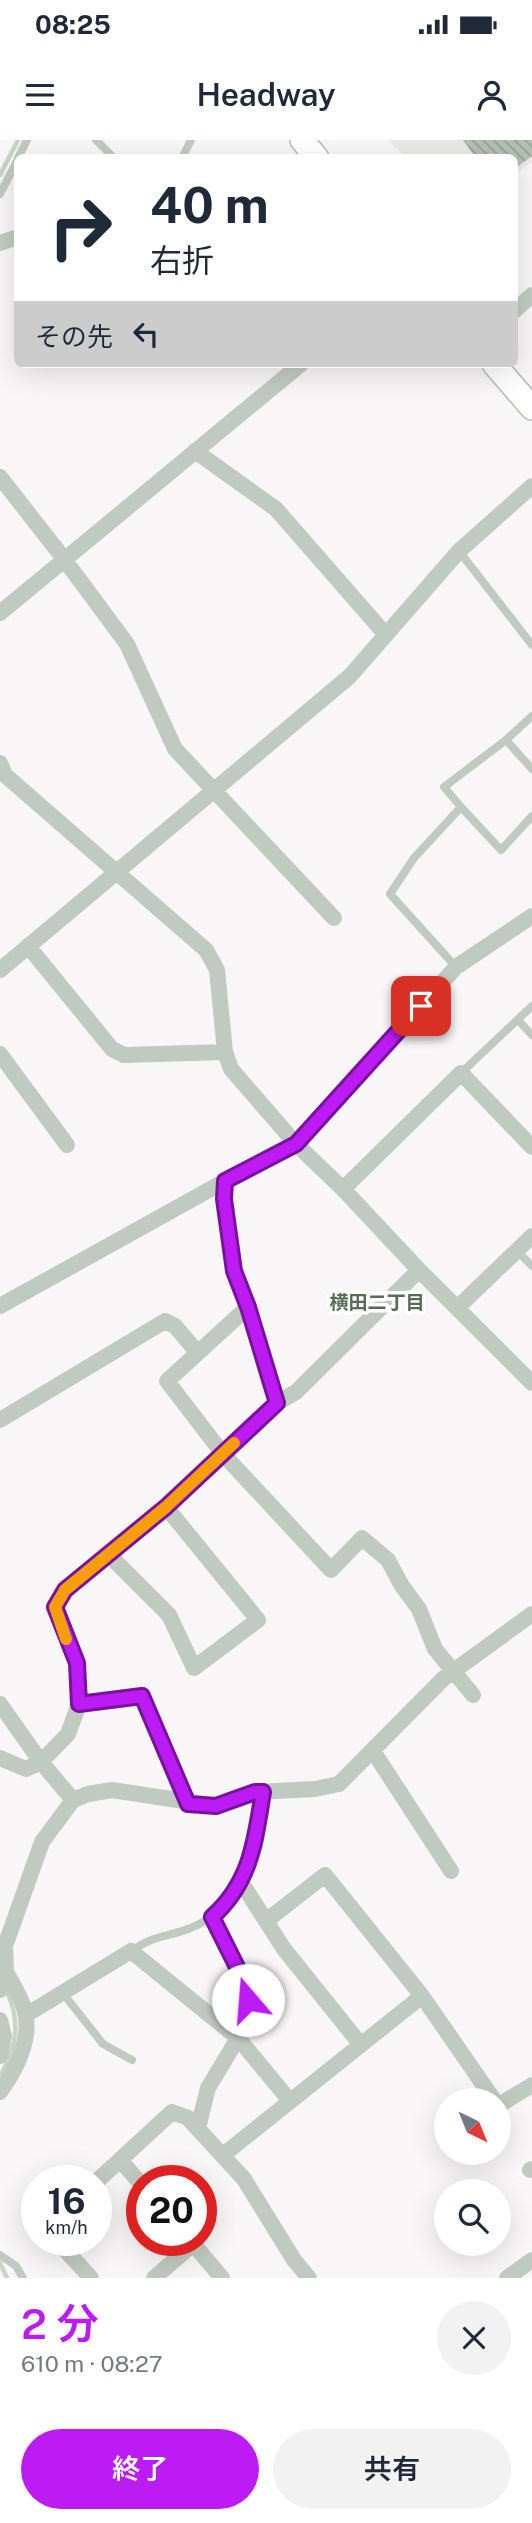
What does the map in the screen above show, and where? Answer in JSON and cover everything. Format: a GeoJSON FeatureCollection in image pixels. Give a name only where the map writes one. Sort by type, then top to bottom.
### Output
{"type":"FeatureCollection","features":[{"type":"Feature","properties":{"kind":"street"},"geometry":{"type":"LineString","coordinates":[[302,140],[314,154]]}},
{"type":"Feature","properties":{"kind":"street"},"geometry":{"type":"LineString","coordinates":[[518,307],[532,295]]}},
{"type":"Feature","properties":{"kind":"street"},"geometry":{"type":"LineString","coordinates":[[0,613],[296,368]]}},
{"type":"Feature","properties":{"kind":"street"},"geometry":{"type":"LineString","coordinates":[[497,368],[532,408]]}},
{"type":"Feature","properties":{"kind":"street"},"geometry":{"type":"LineString","coordinates":[[195,451],[276,509],[386,635]]}},
{"type":"Feature","properties":{"kind":"street"},"geometry":{"type":"LineString","coordinates":[[0,477],[127,644],[175,749],[334,918]]}},
{"type":"Feature","properties":{"kind":"street"},"geometry":{"type":"LineString","coordinates":[[0,970],[350,676],[459,551],[532,486]]}},
{"type":"Feature","properties":{"kind":"street"},"geometry":{"type":"LineString","coordinates":[[0,763],[5,775],[206,950],[217,970],[225,1052],[231,1069],[296,1144],[532,1383]]}},
{"type":"Feature","properties":{"kind":"street"},"geometry":{"type":"LineString","coordinates":[[0,1306],[296,1144],[456,967],[531,918]]}},
{"type":"Feature","properties":{"kind":"street"},"geometry":{"type":"LineString","coordinates":[[28,946],[111,1049],[124,1055],[225,1052]]}},
{"type":"Feature","properties":{"kind":"street"},"geometry":{"type":"LineString","coordinates":[[0,1054],[67,1145]]}},
{"type":"Feature","properties":{"kind":"street"},"geometry":{"type":"LineString","coordinates":[[343,1189],[461,1073],[532,1147]]}},
{"type":"Feature","properties":{"kind":"street"},"geometry":{"type":"LineString","coordinates":[[225,1181],[224,1199],[234,1271],[248,1307],[277,1403]]}},
{"type":"Feature","properties":{"kind":"street"},"geometry":{"type":"LineString","coordinates":[[457,1308],[532,1236]]}},
{"type":"Feature","properties":{"kind":"street"},"geometry":{"type":"LineString","coordinates":[[0,1758],[26,1769],[41,1762],[68,1734],[79,1704],[77,1663],[55,1607],[65,1590],[166,1507],[277,1403],[296,1392],[419,1270]]}},
{"type":"Feature","properties":{"kind":"street"},"geometry":{"type":"LineString","coordinates":[[248,1307],[167,1381],[223,1454],[331,1570],[362,1538],[388,1560],[419,1609],[435,1649],[473,1695]]}},
{"type":"Feature","properties":{"kind":"street"},"geometry":{"type":"LineString","coordinates":[[0,1420],[165,1321],[176,1326],[197,1352]]}},
{"type":"Feature","properties":{"kind":"street"},"geometry":{"type":"LineString","coordinates":[[109,1555],[169,1615],[194,1668],[258,1620],[166,1507]]}},
{"type":"Feature","properties":{"kind":"street"},"geometry":{"type":"LineString","coordinates":[[0,1990],[6,1972],[5,1946],[42,1842],[73,1800],[111,1790],[188,1804],[216,1806],[255,1792],[316,1789],[339,1784],[452,1671],[532,1614]]}},
{"type":"Feature","properties":{"kind":"street"},"geometry":{"type":"LineString","coordinates":[[79,1704],[142,1696],[188,1804]]}},
{"type":"Feature","properties":{"kind":"street"},"geometry":{"type":"LineString","coordinates":[[0,1704],[41,1762],[73,1800]]}},
{"type":"Feature","properties":{"kind":"street"},"geometry":{"type":"LineString","coordinates":[[373,1751],[451,1871]]}},
{"type":"Feature","properties":{"kind":"street"},"geometry":{"type":"LineString","coordinates":[[263,1792],[255,1845],[241,1882],[284,1949],[361,2045]]}},
{"type":"Feature","properties":{"kind":"street"},"geometry":{"type":"LineString","coordinates":[[266,1921],[326,1875],[422,1996],[487,2088]]}},
{"type":"Feature","properties":{"kind":"street"},"geometry":{"type":"LineString","coordinates":[[26,2015],[131,1951],[235,2035],[290,2101]]}},
{"type":"Feature","properties":{"kind":"street"},"geometry":{"type":"LineString","coordinates":[[0,2092],[19,2060],[25,2042],[26,2015],[6,1972]]}},
{"type":"Feature","properties":{"kind":"street"},"geometry":{"type":"LineString","coordinates":[[223,2155],[422,1996]]}},
{"type":"Feature","properties":{"kind":"street"},"geometry":{"type":"LineString","coordinates":[[0,2020],[4,2036],[0,2056]]}},
{"type":"Feature","properties":{"kind":"street"},"geometry":{"type":"LineString","coordinates":[[198,2128],[208,2088],[235,2035]]}},
{"type":"Feature","properties":{"kind":"street"},"geometry":{"type":"LineString","coordinates":[[511,2098],[532,2085]]}},
{"type":"Feature","properties":{"kind":"street"},"geometry":{"type":"LineString","coordinates":[[112,2168],[172,2112],[188,2118],[244,2179],[294,2260],[309,2278]]}},
{"type":"Feature","properties":{"kind":"street"},"geometry":{"type":"LineString","coordinates":[[120,2161],[126,2168]]}},
{"type":"Feature","properties":{"kind":"street"},"geometry":{"type":"LineString","coordinates":[[70,2256],[90,2278]]}},
{"type":"Feature","properties":{"kind":"street"},"geometry":{"type":"LineString","coordinates":[[154,2278],[177,2256]]}},
{"type":"Feature","properties":{"kind":"street"},"geometry":{"type":"LineString","coordinates":[[204,2256],[222,2278]]}},
{"type":"Feature","properties":{"kind":"street"},"geometry":{"type":"LineString","coordinates":[[508,2278],[532,2260]]}},
{"type":"Feature","properties":{"kind":"lane"},"geometry":{"type":"LineString","coordinates":[[96,140],[110,154]]}},
{"type":"Feature","properties":{"kind":"lane"},"geometry":{"type":"LineString","coordinates":[[0,194],[14,166]]}},
{"type":"Feature","properties":{"kind":"lane"},"geometry":{"type":"LineString","coordinates":[[459,551],[532,645]]}},
{"type":"Feature","properties":{"kind":"lane"},"geometry":{"type":"LineString","coordinates":[[532,716],[506,740],[444,787],[501,850],[532,816]]}},
{"type":"Feature","properties":{"kind":"lane"},"geometry":{"type":"LineString","coordinates":[[506,740],[532,769]]}},
{"type":"Feature","properties":{"kind":"lane"},"geometry":{"type":"LineString","coordinates":[[456,967],[390,894],[414,859],[461,807]]}},
{"type":"Feature","properties":{"kind":"lane"},"geometry":{"type":"LineString","coordinates":[[461,1073],[532,1006]]}},
{"type":"Feature","properties":{"kind":"lane"},"geometry":{"type":"LineString","coordinates":[[518,1020],[532,1035]]}},
{"type":"Feature","properties":{"kind":"lane"},"geometry":{"type":"LineString","coordinates":[[517,1251],[532,1266]]}},
{"type":"Feature","properties":{"kind":"lane"},"geometry":{"type":"LineString","coordinates":[[131,1951],[144,1942],[192,1928],[212,1917],[226,1904],[241,1882]]}},
{"type":"Feature","properties":{"kind":"lane"},"geometry":{"type":"LineString","coordinates":[[212,1917],[247,1987],[248,2000],[235,2035]]}},
{"type":"Feature","properties":{"kind":"lane"},"geometry":{"type":"LineString","coordinates":[[62,1992],[103,2044],[132,2060]]}},
{"type":"Feature","properties":{"kind":"lane"},"geometry":{"type":"LineString","coordinates":[[0,2255],[16,2266],[23,2278]]}},
{"type":"Feature","properties":{"kind":"shaded area"},"geometry":{"type":"Polygon","coordinates":[[[388,140],[532,140],[532,162],[518,172],[518,154],[402,154],[388,140]]]}},
{"type":"Feature","properties":{"kind":"building"},"geometry":{"type":"Polygon","coordinates":[[[463,140],[532,140],[532,156],[518,166],[518,154],[473,154],[463,140]]]}},
{"type":"Feature","properties":{"kind":"waterway"},"geometry":{"type":"LineString","coordinates":[[0,175],[18,140]]}},
{"type":"Feature","properties":{"kind":"waterway"},"geometry":{"type":"LineString","coordinates":[[0,2076],[11,2054],[15,2033],[13,2011],[5,1988]]}},
{"type":"Feature","properties":{"kind":"waterway"},"geometry":{"type":"LineString","coordinates":[[0,2263],[7,2278]]}},
{"type":"Feature","properties":{"kind":"slow traffic"},"geometry":{"type":"LineString","coordinates":[[66,1639],[55,1607],[65,1590],[166,1507],[234,1443]]}},
{"type":"Feature","properties":{"kind":"district","name":"横田二丁目"},"geometry":{"type":"Point","coordinates":[377,1302]}},
{"type":"Feature","properties":{"kind":"route"},"geometry":{"type":"LineString","coordinates":[[248,2000],[247,1987],[212,1917],[226,1904],[241,1882],[255,1845],[263,1792],[255,1792],[216,1806],[188,1804],[142,1696],[79,1704],[77,1663],[55,1607],[65,1590],[166,1507],[277,1403],[248,1307],[234,1271],[224,1199],[225,1181],[296,1144],[421,1006]]}}]}
